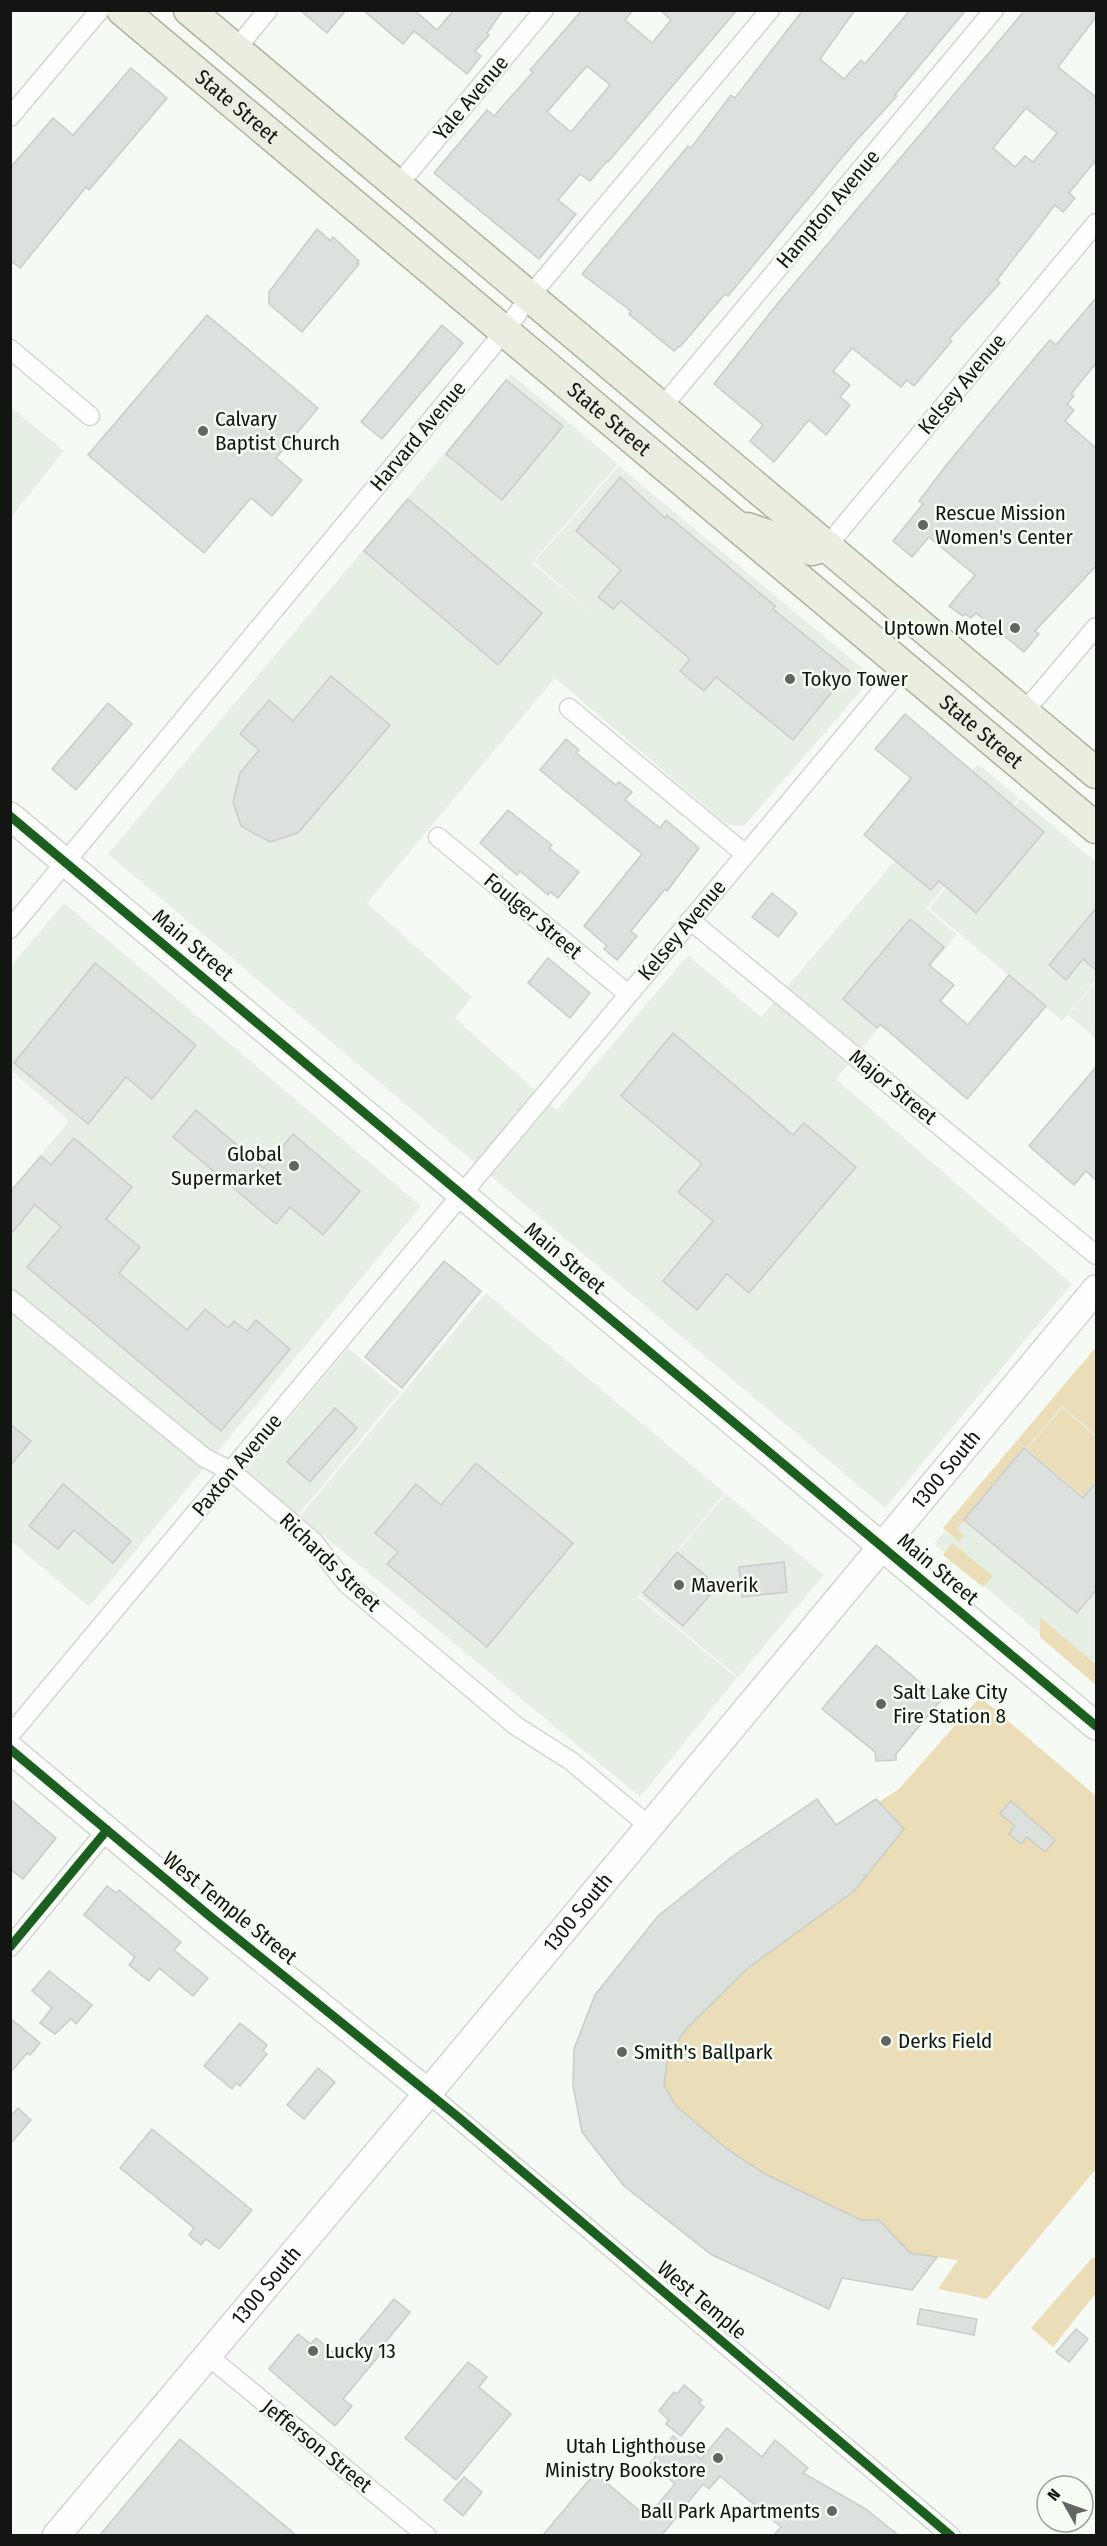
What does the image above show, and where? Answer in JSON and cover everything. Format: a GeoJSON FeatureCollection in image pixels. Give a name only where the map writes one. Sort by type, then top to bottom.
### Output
{"type":"FeatureCollection","features":[{"type":"Feature","properties":{"kind":"main road","name":"State Street"},"geometry":{"type":"LineString","coordinates":[[122,10],[1096,828]]}},
{"type":"Feature","properties":{"kind":"main road","name":"State Street"},"geometry":{"type":"LineString","coordinates":[[189,10],[1096,773]]}},
{"type":"Feature","properties":{"kind":"main road"},"geometry":{"type":"LineString","coordinates":[[729,522],[812,550],[827,546]]}},
{"type":"Feature","properties":{"kind":"main road"},"geometry":{"type":"LineString","coordinates":[[903,666],[977,672]]}},
{"type":"Feature","properties":{"kind":"street"},"geometry":{"type":"LineString","coordinates":[[10,117],[100,10]]}},
{"type":"Feature","properties":{"kind":"street"},"geometry":{"type":"LineString","coordinates":[[236,50],[268,10]]}},
{"type":"Feature","properties":{"kind":"street","name":"Yale Avenue"},"geometry":{"type":"LineString","coordinates":[[398,185],[544,10]]}},
{"type":"Feature","properties":{"kind":"street","name":"Harvard Avenue"},"geometry":{"type":"LineString","coordinates":[[10,929],[504,332],[530,296],[770,10]]}},
{"type":"Feature","properties":{"kind":"street","name":"Hampton Avenue"},"geometry":{"type":"LineString","coordinates":[[662,407],[994,10]]}},
{"type":"Feature","properties":{"kind":"street","name":"Kelsey Avenue"},"geometry":{"type":"LineString","coordinates":[[827,546],[1096,223]]}},
{"type":"Feature","properties":{"kind":"street"},"geometry":{"type":"LineString","coordinates":[[10,349],[90,416]]}},
{"type":"Feature","properties":{"kind":"street"},"geometry":{"type":"LineString","coordinates":[[1024,712],[1096,627]]}},
{"type":"Feature","properties":{"kind":"street","name":"Kelsey Avenue"},"geometry":{"type":"LineString","coordinates":[[461,1194],[903,666]]}},
{"type":"Feature","properties":{"kind":"street"},"geometry":{"type":"LineString","coordinates":[[569,708],[745,854]]}},
{"type":"Feature","properties":{"kind":"street","name":"Main Street"},"geometry":{"type":"LineString","coordinates":[[10,816],[1096,1726]]}},
{"type":"Feature","properties":{"kind":"street","name":"Foulger Street"},"geometry":{"type":"LineString","coordinates":[[438,837],[628,994]]}},
{"type":"Feature","properties":{"kind":"street","name":"Major Street"},"geometry":{"type":"LineString","coordinates":[[690,920],[1096,1255]]}},
{"type":"Feature","properties":{"kind":"street","name":"Paxton Avenue"},"geometry":{"type":"LineString","coordinates":[[10,1735],[461,1194]]}},
{"type":"Feature","properties":{"kind":"street","name":"1300 South"},"geometry":{"type":"LineString","coordinates":[[56,2535],[428,2093],[1096,1289]]}},
{"type":"Feature","properties":{"kind":"street","name":"Richards Street"},"geometry":{"type":"LineString","coordinates":[[10,1299],[205,1458],[231,1472],[314,1541],[346,1583],[516,1726],[571,1761],[648,1826]]}},
{"type":"Feature","properties":{"kind":"street","name":"West Temple Street"},"geometry":{"type":"LineString","coordinates":[[10,1749],[212,1918],[428,2093]]}},
{"type":"Feature","properties":{"kind":"street"},"geometry":{"type":"LineString","coordinates":[[10,1947],[107,1830]]}},
{"type":"Feature","properties":{"kind":"street","name":"West Temple"},"geometry":{"type":"LineString","coordinates":[[428,2093],[951,2535]]}},
{"type":"Feature","properties":{"kind":"street","name":"Jefferson Street"},"geometry":{"type":"LineString","coordinates":[[208,2356],[427,2535]]}},
{"type":"Feature","properties":{"kind":"shaded area"},"geometry":{"type":"Polygon","coordinates":[[[511,374],[618,464],[532,563],[596,617],[534,562],[619,466],[873,677],[744,826],[729,825],[721,820],[555,678],[367,903],[472,997],[455,1018],[557,1110],[688,955],[761,1017],[978,764],[1019,798],[926,908],[957,935],[836,1079],[1072,1284],[885,1508],[108,854],[511,374]]]}},
{"type":"Feature","properties":{"kind":"shaded area"},"geometry":{"type":"Polygon","coordinates":[[[11,407],[64,451],[11,517],[11,407]]]}},
{"type":"Feature","properties":{"kind":"shaded area"},"geometry":{"type":"Polygon","coordinates":[[[1021,799],[1096,862],[1096,980],[1062,1021],[929,908],[1021,799]]]}},
{"type":"Feature","properties":{"kind":"shaded area"},"geometry":{"type":"Polygon","coordinates":[[[64,903],[421,1206],[89,1607],[11,1541],[11,1191],[69,1121],[11,1070],[11,966],[64,903]]]}},
{"type":"Feature","properties":{"kind":"shaded area"},"geometry":{"type":"Polygon","coordinates":[[[1096,982],[1096,1038],[1068,1015],[1096,982]]]}},
{"type":"Feature","properties":{"kind":"shaded area"},"geometry":{"type":"Polygon","coordinates":[[[486,1293],[725,1493],[638,1597],[737,1678],[640,1797],[300,1516],[486,1293]]]}},
{"type":"Feature","properties":{"kind":"shaded area"},"geometry":{"type":"Polygon","coordinates":[[[1096,1347],[1096,1435],[1062,1406],[957,1529],[964,1536],[959,1541],[943,1528],[1096,1347]]]}},
{"type":"Feature","properties":{"kind":"shaded area"},"geometry":{"type":"Polygon","coordinates":[[[348,1348],[400,1392],[298,1515],[246,1471],[348,1348]]]}},
{"type":"Feature","properties":{"kind":"shaded area"},"geometry":{"type":"Polygon","coordinates":[[[1096,1351],[1096,1681],[934,1544],[1096,1351]]]}},
{"type":"Feature","properties":{"kind":"shaded area"},"geometry":{"type":"Polygon","coordinates":[[[1062,1408],[1096,1437],[1096,1480],[1083,1496],[1027,1449],[1062,1408]]]}},
{"type":"Feature","properties":{"kind":"shaded area"},"geometry":{"type":"Polygon","coordinates":[[[726,1494],[824,1575],[738,1677],[640,1596],[726,1494]]]}},
{"type":"Feature","properties":{"kind":"shaded area"},"geometry":{"type":"Polygon","coordinates":[[[952,1543],[993,1576],[983,1587],[943,1555],[952,1543]]]}},
{"type":"Feature","properties":{"kind":"shaded area"},"geometry":{"type":"Polygon","coordinates":[[[1040,1617],[1096,1665],[1096,1685],[1040,1637],[1040,1617]]]}},
{"type":"Feature","properties":{"kind":"shaded area","name":"Derks Field"},"geometry":{"type":"Polygon","coordinates":[[[980,1697],[1096,1796],[1096,2169],[987,2299],[938,2289],[958,2260],[910,2253],[879,2220],[861,2220],[765,2174],[727,2149],[676,2106],[664,2085],[668,2055],[687,2028],[748,1968],[854,1891],[904,1829],[879,1802],[899,1789],[980,1697]]]}},
{"type":"Feature","properties":{"kind":"shaded area"},"geometry":{"type":"Polygon","coordinates":[[[1093,2257],[1096,2259],[1096,2293],[1053,2347],[1031,2328],[1093,2257]]]}},
{"type":"Feature","properties":{"kind":"building"},"geometry":{"type":"Polygon","coordinates":[[[300,10],[346,10],[327,33],[300,10]]]}},
{"type":"Feature","properties":{"kind":"building"},"geometry":{"type":"Polygon","coordinates":[[[363,10],[414,10],[437,30],[454,10],[503,10],[487,33],[489,35],[475,51],[481,56],[467,74],[414,31],[403,44],[363,10]]]}},
{"type":"Feature","properties":{"kind":"building"},"geometry":{"type":"Polygon","coordinates":[[[582,10],[633,10],[625,20],[652,43],[671,20],[660,10],[737,10],[608,162],[590,181],[580,174],[558,200],[576,214],[539,259],[434,173],[487,110],[494,116],[533,72],[530,70],[582,10]],[[587,66],[547,112],[571,132],[610,85],[587,66]]]}},
{"type":"Feature","properties":{"kind":"building"},"geometry":{"type":"Polygon","coordinates":[[[803,10],[855,10],[820,59],[844,79],[861,60],[865,64],[910,10],[966,10],[895,95],[897,96],[854,143],[728,296],[725,294],[680,347],[674,351],[629,314],[631,311],[582,274],[688,146],[691,148],[731,95],[735,98],[803,10]]]}},
{"type":"Feature","properties":{"kind":"building"},"geometry":{"type":"Polygon","coordinates":[[[1025,10],[1096,10],[1096,17],[1058,67],[1096,97],[1096,160],[1069,193],[1075,198],[1063,212],[1055,205],[997,280],[1000,283],[949,339],[952,341],[914,386],[907,380],[901,387],[852,348],[833,371],[850,385],[840,397],[850,405],[826,435],[809,420],[774,462],[750,441],[763,425],[714,384],[778,303],[1025,10]],[[1026,108],[993,148],[1015,167],[1025,156],[1033,162],[1057,133],[1026,108]]]}},
{"type":"Feature","properties":{"kind":"building"},"geometry":{"type":"Polygon","coordinates":[[[131,68],[167,98],[89,190],[86,187],[20,268],[10,260],[10,168],[53,118],[73,135],[131,68]]]}},
{"type":"Feature","properties":{"kind":"building"},"geometry":{"type":"Polygon","coordinates":[[[317,229],[331,241],[333,237],[359,261],[357,263],[359,264],[302,332],[269,304],[269,292],[317,229]]]}},
{"type":"Feature","properties":{"kind":"building"},"geometry":{"type":"Polygon","coordinates":[[[1096,298],[1096,363],[1071,394],[1074,396],[1067,404],[1074,410],[1065,421],[1096,448],[1096,566],[1035,631],[1039,634],[1024,652],[976,613],[971,618],[965,614],[963,616],[949,606],[975,575],[929,537],[912,557],[893,541],[923,504],[919,501],[948,463],[1038,354],[1050,340],[1056,345],[1096,298]]]}},
{"type":"Feature","properties":{"kind":"building","name":"Calvary Baptist Church"},"geometry":{"type":"Polygon","coordinates":[[[207,315],[318,408],[276,458],[302,480],[272,516],[251,498],[204,553],[88,455],[207,315]]]}},
{"type":"Feature","properties":{"kind":"building"},"geometry":{"type":"Polygon","coordinates":[[[442,325],[463,343],[382,439],[361,422],[442,325]]]}},
{"type":"Feature","properties":{"kind":"building"},"geometry":{"type":"Polygon","coordinates":[[[506,380],[563,426],[502,500],[446,454],[506,380]]]}},
{"type":"Feature","properties":{"kind":"building"},"geometry":{"type":"Polygon","coordinates":[[[620,477],[665,518],[667,515],[775,606],[773,609],[849,671],[793,740],[716,677],[704,691],[680,671],[690,659],[621,601],[613,609],[598,597],[621,570],[576,531],[620,477]]]}},
{"type":"Feature","properties":{"kind":"building"},"geometry":{"type":"Polygon","coordinates":[[[408,499],[542,613],[498,665],[364,551],[408,499]]]}},
{"type":"Feature","properties":{"kind":"building"},"geometry":{"type":"Polygon","coordinates":[[[331,676],[390,725],[298,833],[270,842],[241,826],[233,802],[240,773],[259,750],[240,734],[269,700],[293,721],[331,676]]]}},
{"type":"Feature","properties":{"kind":"building"},"geometry":{"type":"Polygon","coordinates":[[[108,703],[132,724],[76,790],[52,769],[108,703]]]}},
{"type":"Feature","properties":{"kind":"building"},"geometry":{"type":"Polygon","coordinates":[[[905,714],[1044,832],[976,913],[939,881],[931,890],[864,835],[911,778],[875,749],[905,714]]]}},
{"type":"Feature","properties":{"kind":"building"},"geometry":{"type":"Polygon","coordinates":[[[566,739],[579,750],[576,753],[616,785],[619,782],[632,792],[625,800],[660,828],[666,820],[699,848],[667,891],[665,889],[631,931],[637,936],[617,960],[604,949],[607,946],[584,926],[642,854],[540,770],[566,739]]]}},
{"type":"Feature","properties":{"kind":"building"},"geometry":{"type":"Polygon","coordinates":[[[508,810],[552,845],[549,848],[579,872],[558,898],[550,892],[548,895],[520,871],[517,875],[480,843],[508,810]]]}},
{"type":"Feature","properties":{"kind":"building"},"geometry":{"type":"Polygon","coordinates":[[[772,893],[797,913],[778,937],[752,917],[772,893]]]}},
{"type":"Feature","properties":{"kind":"building"},"geometry":{"type":"Polygon","coordinates":[[[1096,908],[1096,970],[1083,959],[1066,980],[1049,965],[1096,908]]]}},
{"type":"Feature","properties":{"kind":"building"},"geometry":{"type":"Polygon","coordinates":[[[910,919],[944,947],[929,965],[954,985],[940,1001],[968,1025],[1009,975],[1046,1006],[967,1099],[880,1024],[877,1028],[843,999],[910,919]]]}},
{"type":"Feature","properties":{"kind":"building"},"geometry":{"type":"Polygon","coordinates":[[[548,958],[590,993],[570,1018],[528,983],[548,958]]]}},
{"type":"Feature","properties":{"kind":"building"},"geometry":{"type":"Polygon","coordinates":[[[95,963],[196,1045],[152,1099],[126,1077],[88,1124],[14,1063],[95,963]]]}},
{"type":"Feature","properties":{"kind":"building"},"geometry":{"type":"Polygon","coordinates":[[[673,1033],[793,1135],[804,1123],[856,1167],[749,1293],[727,1274],[697,1310],[663,1281],[713,1221],[678,1192],[702,1164],[621,1096],[673,1033]]]}},
{"type":"Feature","properties":{"kind":"building"},"geometry":{"type":"Polygon","coordinates":[[[1096,1067],[1096,1180],[1086,1171],[1074,1185],[1029,1146],[1096,1067]]]}},
{"type":"Feature","properties":{"kind":"building"},"geometry":{"type":"Polygon","coordinates":[[[196,1110],[264,1168],[293,1134],[360,1191],[323,1235],[290,1207],[276,1224],[173,1137],[196,1110]]]}},
{"type":"Feature","properties":{"kind":"building"},"geometry":{"type":"Polygon","coordinates":[[[74,1138],[132,1187],[106,1219],[140,1247],[119,1273],[187,1330],[205,1309],[228,1328],[234,1321],[247,1331],[256,1320],[290,1349],[221,1431],[27,1267],[61,1227],[35,1205],[10,1235],[10,1192],[41,1156],[51,1165],[74,1138]]]}},
{"type":"Feature","properties":{"kind":"building"},"geometry":{"type":"Polygon","coordinates":[[[444,1261],[481,1291],[402,1388],[365,1357],[444,1261]]]}},
{"type":"Feature","properties":{"kind":"building"},"geometry":{"type":"Polygon","coordinates":[[[335,1408],[357,1428],[310,1482],[287,1462],[335,1408]]]}},
{"type":"Feature","properties":{"kind":"building"},"geometry":{"type":"Polygon","coordinates":[[[10,1424],[31,1441],[10,1466],[10,1424]]]}},
{"type":"Feature","properties":{"kind":"building"},"geometry":{"type":"Polygon","coordinates":[[[1024,1448],[1083,1498],[1096,1482],[1096,1590],[1077,1613],[964,1520],[1024,1448]]]}},
{"type":"Feature","properties":{"kind":"building"},"geometry":{"type":"Polygon","coordinates":[[[476,1463],[573,1543],[487,1647],[387,1564],[398,1552],[375,1533],[416,1484],[441,1505],[476,1463]]]}},
{"type":"Feature","properties":{"kind":"building"},"geometry":{"type":"Polygon","coordinates":[[[63,1484],[131,1541],[113,1563],[74,1530],[58,1549],[29,1526],[63,1484]]]}},
{"type":"Feature","properties":{"kind":"building","name":"Maverik"},"geometry":{"type":"Polygon","coordinates":[[[677,1552],[707,1577],[710,1595],[683,1626],[643,1593],[677,1552]]]}},
{"type":"Feature","properties":{"kind":"building","name":"Maverik"},"geometry":{"type":"Polygon","coordinates":[[[784,1562],[787,1592],[742,1597],[739,1567],[784,1562]]]}},
{"type":"Feature","properties":{"kind":"building","name":"Salt Lake City Fire Station 8"},"geometry":{"type":"Polygon","coordinates":[[[876,1645],[941,1700],[896,1754],[896,1760],[876,1761],[875,1752],[822,1709],[876,1645]]]}},
{"type":"Feature","properties":{"kind":"building"},"geometry":{"type":"Polygon","coordinates":[[[10,1799],[56,1838],[23,1879],[10,1869],[10,1799]]]}},
{"type":"Feature","properties":{"kind":"building","name":"Smith's Ballpark"},"geometry":{"type":"Polygon","coordinates":[[[817,1799],[836,1825],[876,1799],[904,1829],[854,1891],[748,1968],[687,2028],[668,2055],[664,2085],[676,2106],[727,2149],[765,2174],[861,2220],[879,2220],[910,2253],[937,2257],[912,2290],[842,2278],[829,2309],[712,2255],[624,2186],[582,2132],[573,2086],[574,2049],[595,1995],[658,1916],[733,1856],[817,1799]]]}},
{"type":"Feature","properties":{"kind":"building"},"geometry":{"type":"Polygon","coordinates":[[[1011,1801],[1055,1840],[1045,1852],[1027,1837],[1021,1844],[1009,1834],[1015,1826],[1000,1814],[1011,1801]]]}},
{"type":"Feature","properties":{"kind":"building"},"geometry":{"type":"Polygon","coordinates":[[[107,1886],[116,1893],[119,1890],[181,1942],[174,1950],[208,1978],[193,1996],[159,1968],[149,1981],[129,1965],[135,1957],[84,1915],[107,1886]]]}},
{"type":"Feature","properties":{"kind":"building"},"geometry":{"type":"Polygon","coordinates":[[[49,1971],[92,2005],[76,2024],[71,2019],[55,2034],[40,2023],[52,2008],[32,1991],[49,1971]]]}},
{"type":"Feature","properties":{"kind":"building"},"geometry":{"type":"Polygon","coordinates":[[[10,2018],[40,2043],[30,2055],[27,2053],[10,2073],[10,2018]]]}},
{"type":"Feature","properties":{"kind":"building"},"geometry":{"type":"Polygon","coordinates":[[[240,2023],[267,2045],[263,2051],[267,2054],[240,2086],[236,2083],[232,2089],[204,2066],[240,2023]]]}},
{"type":"Feature","properties":{"kind":"building"},"geometry":{"type":"Polygon","coordinates":[[[318,2068],[335,2082],[304,2119],[287,2105],[318,2068]]]}},
{"type":"Feature","properties":{"kind":"building"},"geometry":{"type":"Polygon","coordinates":[[[18,2108],[31,2120],[10,2144],[10,2117],[18,2108]]]}},
{"type":"Feature","properties":{"kind":"building"},"geometry":{"type":"Polygon","coordinates":[[[152,2129],[252,2210],[219,2249],[206,2239],[201,2245],[189,2235],[194,2228],[120,2168],[152,2129]]]}},
{"type":"Feature","properties":{"kind":"building"},"geometry":{"type":"Polygon","coordinates":[[[394,2299],[410,2312],[379,2350],[382,2352],[343,2399],[352,2406],[335,2426],[269,2369],[298,2334],[311,2344],[316,2338],[343,2360],[394,2299]]]}},
{"type":"Feature","properties":{"kind":"building"},"geometry":{"type":"Polygon","coordinates":[[[920,2309],[977,2319],[974,2335],[917,2324],[920,2309]]]}},
{"type":"Feature","properties":{"kind":"building"},"geometry":{"type":"Polygon","coordinates":[[[1076,2329],[1088,2339],[1069,2362],[1056,2352],[1076,2329]]]}},
{"type":"Feature","properties":{"kind":"building"},"geometry":{"type":"Polygon","coordinates":[[[468,2362],[487,2377],[479,2387],[511,2414],[456,2480],[405,2438],[468,2362]]]}},
{"type":"Feature","properties":{"kind":"building"},"geometry":{"type":"Polygon","coordinates":[[[684,2385],[702,2400],[699,2403],[704,2407],[681,2436],[666,2424],[669,2420],[659,2411],[674,2392],[677,2394],[684,2385]]]}},
{"type":"Feature","properties":{"kind":"building"},"geometry":{"type":"Polygon","coordinates":[[[727,2428],[762,2457],[775,2440],[808,2468],[803,2473],[866,2509],[898,2535],[774,2535],[781,2527],[720,2476],[709,2489],[703,2484],[662,2535],[543,2535],[595,2473],[647,2517],[675,2484],[650,2463],[673,2436],[701,2459],[727,2428]]]}},
{"type":"Feature","properties":{"kind":"building"},"geometry":{"type":"Polygon","coordinates":[[[180,2439],[296,2535],[100,2535],[180,2439]]]}},
{"type":"Feature","properties":{"kind":"building"},"geometry":{"type":"Polygon","coordinates":[[[464,2477],[482,2492],[463,2516],[444,2500],[464,2477]]]}},
{"type":"Feature","properties":{"kind":"cycle path"},"geometry":{"type":"LineString","coordinates":[[10,816],[1096,1726]]}},
{"type":"Feature","properties":{"kind":"cycle path"},"geometry":{"type":"LineString","coordinates":[[10,1749],[212,1918],[458,2117],[951,2536]]}},
{"type":"Feature","properties":{"kind":"cycle path"},"geometry":{"type":"LineString","coordinates":[[10,1947],[107,1830]]}},
{"type":"Feature","properties":{"kind":"place","name":"Calvary Baptist Church"},"geometry":{"type":"Point","coordinates":[203,431]}},
{"type":"Feature","properties":{"kind":"place","name":"Rescue Mission Women's Center"},"geometry":{"type":"Point","coordinates":[923,525]}},
{"type":"Feature","properties":{"kind":"place","name":"Uptown Motel"},"geometry":{"type":"Point","coordinates":[1015,628]}},
{"type":"Feature","properties":{"kind":"place","name":"Tokyo Tower"},"geometry":{"type":"Point","coordinates":[790,679]}},
{"type":"Feature","properties":{"kind":"place","name":"Global Supermarket"},"geometry":{"type":"Point","coordinates":[294,1166]}},
{"type":"Feature","properties":{"kind":"place","name":"Maverik"},"geometry":{"type":"Point","coordinates":[679,1585]}},
{"type":"Feature","properties":{"kind":"place","name":"Salt Lake City Fire Station 8"},"geometry":{"type":"Point","coordinates":[881,1704]}},
{"type":"Feature","properties":{"kind":"place","name":"Derks Field"},"geometry":{"type":"Point","coordinates":[886,2041]}},
{"type":"Feature","properties":{"kind":"place","name":"Smith's Ballpark"},"geometry":{"type":"Point","coordinates":[622,2052]}},
{"type":"Feature","properties":{"kind":"place","name":"Lucky 13"},"geometry":{"type":"Point","coordinates":[313,2351]}},
{"type":"Feature","properties":{"kind":"place","name":"Utah Lighthouse Ministry Bookstore"},"geometry":{"type":"Point","coordinates":[718,2458]}},
{"type":"Feature","properties":{"kind":"place","name":"Ball Park Apartments"},"geometry":{"type":"Point","coordinates":[832,2511]}}]}
